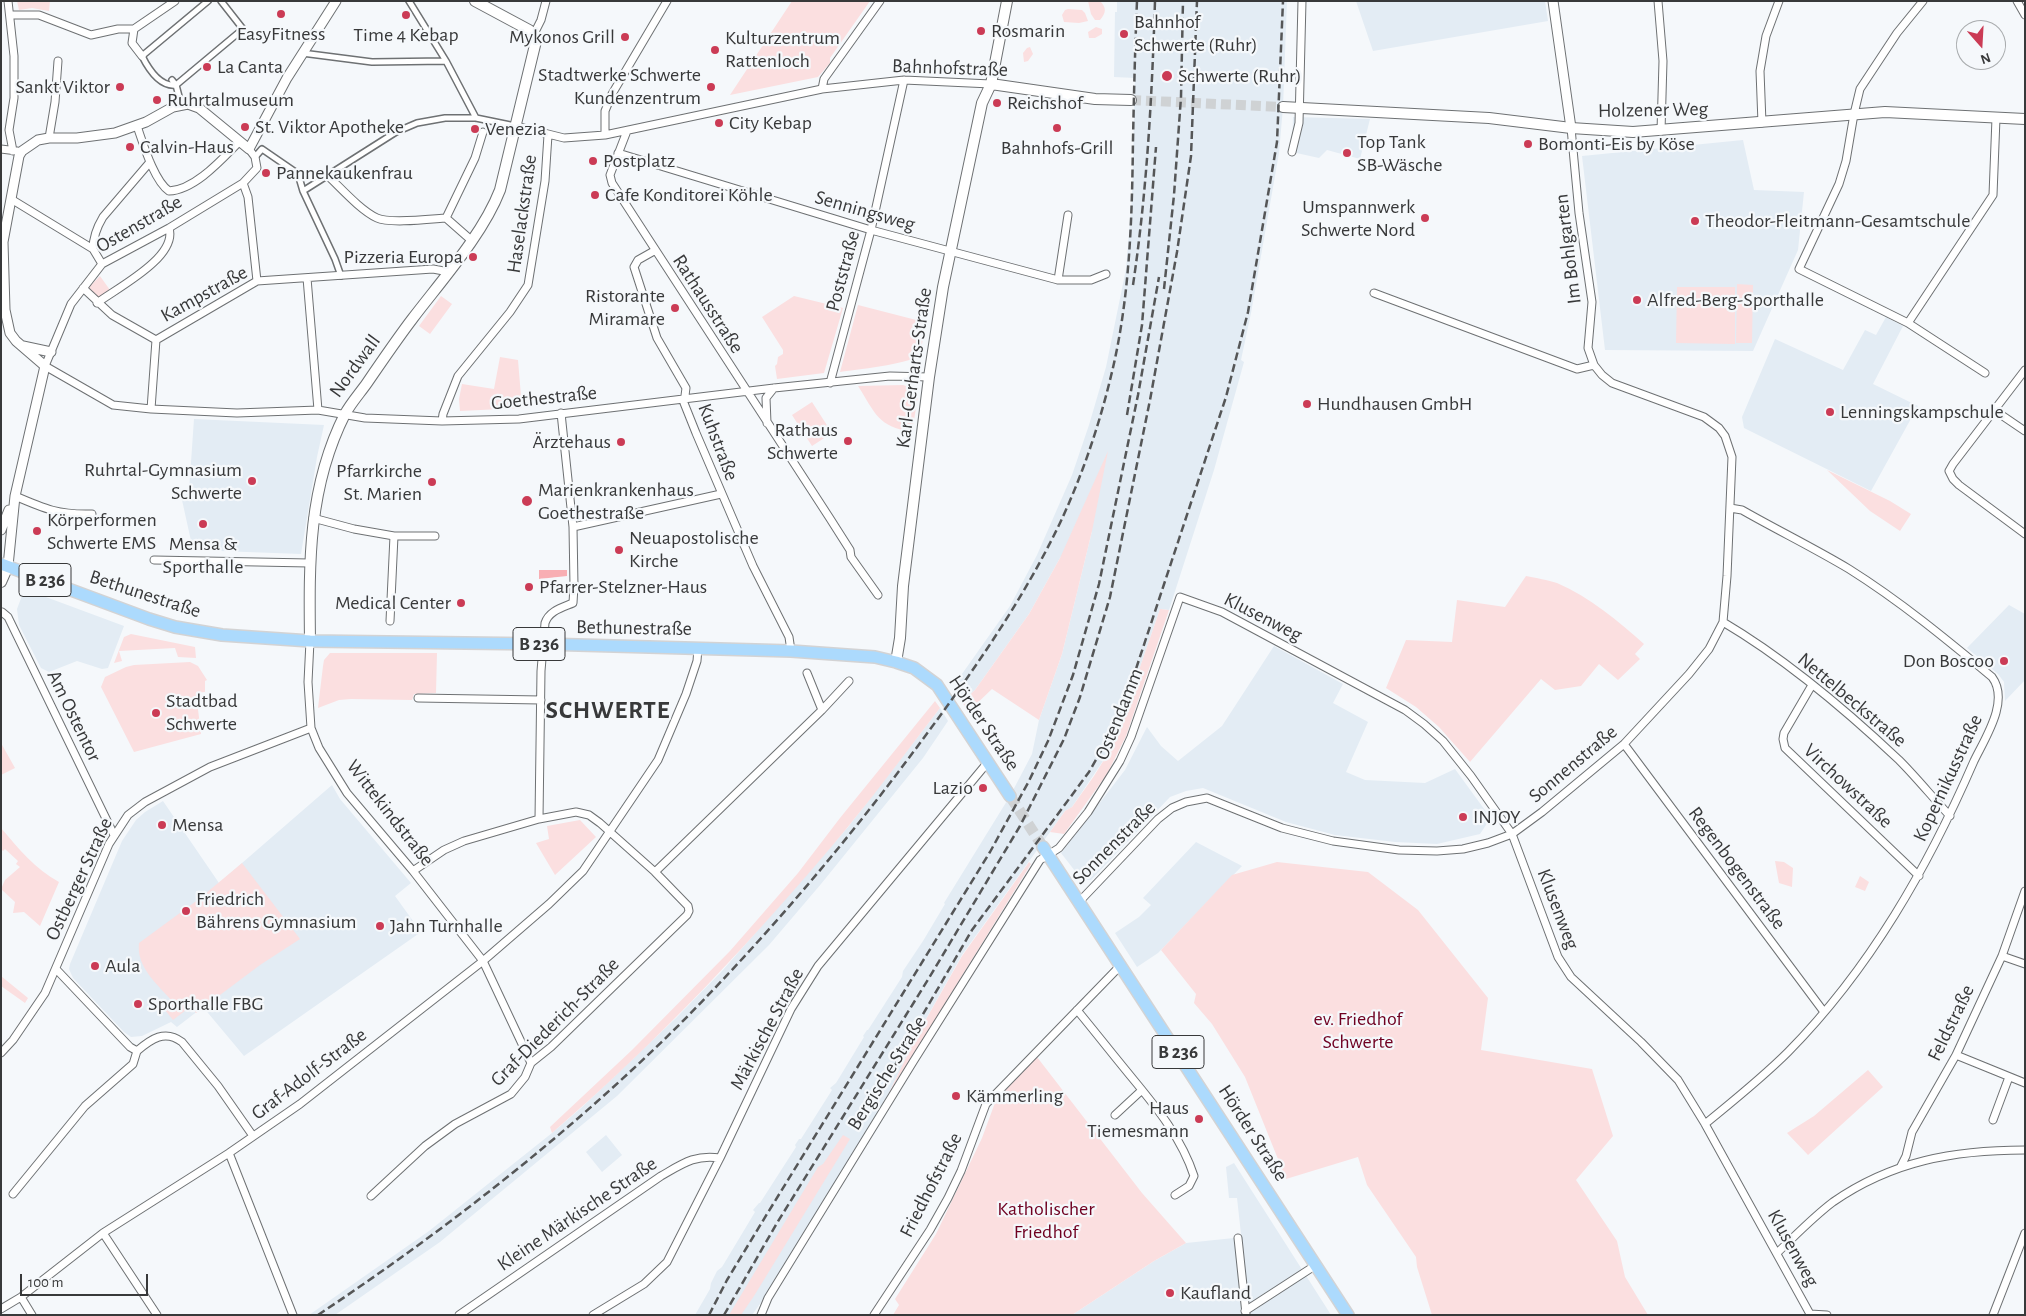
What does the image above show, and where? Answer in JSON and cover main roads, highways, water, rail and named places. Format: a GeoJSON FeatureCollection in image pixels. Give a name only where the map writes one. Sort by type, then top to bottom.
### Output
{"type":"FeatureCollection","features":[{"type":"Feature","properties":{"kind":"main road","name":"Nordwall"},"geometry":{"type":"LineString","coordinates":[[346,414],[398,338],[449,272],[494,206],[497,198],[536,45],[534,34],[475,1]]}},
{"type":"Feature","properties":{"kind":"main road","name":"Karl-Gerharts-Straße"},"geometry":{"type":"LineString","coordinates":[[896,662],[900,638],[903,586],[929,376],[951,252],[982,103],[991,84],[1007,1]]}},
{"type":"Feature","properties":{"kind":"main road","name":"Bahnhofstraße"},"geometry":{"type":"LineString","coordinates":[[991,84],[1095,99],[1131,100]]}},
{"type":"Feature","properties":{"kind":"main road","name":"Holzener Weg"},"geometry":{"type":"LineString","coordinates":[[1283,107],[1489,118],[1571,128],[1633,132],[1885,112],[2025,119]]}},
{"type":"Feature","properties":{"kind":"main road","name":"Wittekindstraße"},"geometry":{"type":"LineString","coordinates":[[310,641],[309,563],[313,518],[324,468],[346,414]]}},
{"type":"Feature","properties":{"kind":"main road","name":"Bethunestraße"},"geometry":{"type":"LineString","coordinates":[[5,565],[149,619],[175,627],[222,635],[310,641],[543,644],[790,651],[875,657],[896,662]]}},
{"type":"Feature","properties":{"kind":"main road"},"geometry":{"type":"LineString","coordinates":[[1,582],[5,565]]}},
{"type":"Feature","properties":{"kind":"main road","name":"Hörder Straße"},"geometry":{"type":"LineString","coordinates":[[896,662],[914,668],[937,684],[1010,796]]}},
{"type":"Feature","properties":{"kind":"main road","name":"Hörder Straße"},"geometry":{"type":"LineString","coordinates":[[1046,851],[1348,1315]]}},
{"type":"Feature","properties":{"kind":"tunnel"},"geometry":{"type":"LineString","coordinates":[[1131,100],[1283,107]]}},
{"type":"Feature","properties":{"kind":"tunnel"},"geometry":{"type":"LineString","coordinates":[[1010,796],[1043,847]]}},
{"type":"Feature","properties":{"kind":"railway"},"geometry":{"type":"LineString","coordinates":[[318,1315],[461,1214],[507,1178],[596,1103],[681,1023],[775,922],[864,816],[920,743],[1013,609],[1060,523],[1076,487],[1101,413],[1117,347],[1126,288],[1131,229],[1137,1]]}},
{"type":"Feature","properties":{"kind":"railway"},"geometry":{"type":"LineString","coordinates":[[1133,285],[1148,143],[1155,1]]}},
{"type":"Feature","properties":{"kind":"railway"},"geometry":{"type":"LineString","coordinates":[[1164,289],[1174,195],[1181,97],[1183,1]]}},
{"type":"Feature","properties":{"kind":"railway"},"geometry":{"type":"LineString","coordinates":[[724,1315],[777,1223],[929,978],[1020,826],[1064,739],[1080,697],[1110,597],[1150,400],[1177,252],[1191,156],[1197,1]]}},
{"type":"Feature","properties":{"kind":"railway"},"geometry":{"type":"LineString","coordinates":[[878,1099],[908,1040],[972,930],[1089,772],[1110,735],[1128,693],[1226,397],[1248,312],[1277,142],[1283,1]]}},
{"type":"Feature","properties":{"kind":"railway"},"geometry":{"type":"LineString","coordinates":[[1127,415],[1142,325],[1156,147]]}},
{"type":"Feature","properties":{"kind":"railway"},"geometry":{"type":"LineString","coordinates":[[709,1315],[727,1280],[767,1214],[990,852],[1029,781],[1048,741],[1073,675],[1099,584],[1138,395],[1159,277]]}},
{"type":"Feature","properties":{"kind":"place","name":"EasyFitness"},"geometry":{"type":"Point","coordinates":[281,14]}},
{"type":"Feature","properties":{"kind":"place","name":"Time 4 Kebap"},"geometry":{"type":"Point","coordinates":[406,15]}},
{"type":"Feature","properties":{"kind":"place","name":"Rosmarin"},"geometry":{"type":"Point","coordinates":[981,31]}},
{"type":"Feature","properties":{"kind":"place","name":"Bahnhof Schwerte (Ruhr)"},"geometry":{"type":"Point","coordinates":[1124,34]}},
{"type":"Feature","properties":{"kind":"place","name":"Mykonos Grill"},"geometry":{"type":"Point","coordinates":[625,37]}},
{"type":"Feature","properties":{"kind":"place","name":"Kulturzentrum Rattenloch"},"geometry":{"type":"Point","coordinates":[715,50]}},
{"type":"Feature","properties":{"kind":"place","name":"La Canta"},"geometry":{"type":"Point","coordinates":[207,67]}},
{"type":"Feature","properties":{"kind":"place","name":"Schwerte (Ruhr)"},"geometry":{"type":"Point","coordinates":[1167,76]}},
{"type":"Feature","properties":{"kind":"place","name":"Sankt Viktor"},"geometry":{"type":"Point","coordinates":[120,87]}},
{"type":"Feature","properties":{"kind":"place","name":"Stadtwerke Schwerte Kundenzentrum"},"geometry":{"type":"Point","coordinates":[711,87]}},
{"type":"Feature","properties":{"kind":"place","name":"Ruhrtalmuseum"},"geometry":{"type":"Point","coordinates":[157,100]}},
{"type":"Feature","properties":{"kind":"place","name":"Reichshof"},"geometry":{"type":"Point","coordinates":[997,103]}},
{"type":"Feature","properties":{"kind":"place","name":"City Kebap"},"geometry":{"type":"Point","coordinates":[719,123]}},
{"type":"Feature","properties":{"kind":"place","name":"St. Viktor Apotheke"},"geometry":{"type":"Point","coordinates":[245,127]}},
{"type":"Feature","properties":{"kind":"place","name":"Bahnhofs-Grill"},"geometry":{"type":"Point","coordinates":[1057,128]}},
{"type":"Feature","properties":{"kind":"place","name":"Venezia"},"geometry":{"type":"Point","coordinates":[475,129]}},
{"type":"Feature","properties":{"kind":"place","name":"Bomonti-Eis by Köse"},"geometry":{"type":"Point","coordinates":[1528,144]}},
{"type":"Feature","properties":{"kind":"place","name":"Calvin-Haus"},"geometry":{"type":"Point","coordinates":[130,147]}},
{"type":"Feature","properties":{"kind":"place","name":"Top Tank SB-Wäsche"},"geometry":{"type":"Point","coordinates":[1347,153]}},
{"type":"Feature","properties":{"kind":"place","name":"Postplatz"},"geometry":{"type":"Point","coordinates":[593,161]}},
{"type":"Feature","properties":{"kind":"place","name":"Pannekaukenfrau"},"geometry":{"type":"Point","coordinates":[266,173]}},
{"type":"Feature","properties":{"kind":"place","name":"Cafe Konditorei Köhle"},"geometry":{"type":"Point","coordinates":[595,195]}},
{"type":"Feature","properties":{"kind":"place","name":"Umspannwerk Schwerte Nord"},"geometry":{"type":"Point","coordinates":[1425,218]}},
{"type":"Feature","properties":{"kind":"place","name":"Theodor-Fleitmann-Gesamtschule"},"geometry":{"type":"Point","coordinates":[1695,221]}},
{"type":"Feature","properties":{"kind":"place","name":"Pizzeria Europa"},"geometry":{"type":"Point","coordinates":[473,257]}},
{"type":"Feature","properties":{"kind":"place","name":"Alfred-Berg-Sporthalle"},"geometry":{"type":"Point","coordinates":[1637,300]}},
{"type":"Feature","properties":{"kind":"place","name":"Ristorante Miramare"},"geometry":{"type":"Point","coordinates":[675,308]}},
{"type":"Feature","properties":{"kind":"place","name":"Hundhausen GmbH"},"geometry":{"type":"Point","coordinates":[1307,404]}},
{"type":"Feature","properties":{"kind":"place","name":"Lenningskampschule"},"geometry":{"type":"Point","coordinates":[1830,412]}},
{"type":"Feature","properties":{"kind":"place","name":"Rathaus Schwerte"},"geometry":{"type":"Point","coordinates":[848,441]}},
{"type":"Feature","properties":{"kind":"place","name":"Ärztehaus"},"geometry":{"type":"Point","coordinates":[621,442]}},
{"type":"Feature","properties":{"kind":"place","name":"Ruhrtal-Gymnasium Schwerte"},"geometry":{"type":"Point","coordinates":[252,481]}},
{"type":"Feature","properties":{"kind":"place","name":"Pfarrkirche St. Marien"},"geometry":{"type":"Point","coordinates":[432,482]}},
{"type":"Feature","properties":{"kind":"place","name":"Marienkrankenhaus Goethestraße"},"geometry":{"type":"Point","coordinates":[527,501]}},
{"type":"Feature","properties":{"kind":"place","name":"Mensa & Sporthalle"},"geometry":{"type":"Point","coordinates":[203,524]}},
{"type":"Feature","properties":{"kind":"place","name":"Körperformen Schwerte EMS"},"geometry":{"type":"Point","coordinates":[37,531]}},
{"type":"Feature","properties":{"kind":"place","name":"Neuapostolische Kirche"},"geometry":{"type":"Point","coordinates":[619,550]}},
{"type":"Feature","properties":{"kind":"place","name":"Pfarrer-Stelzner-Haus"},"geometry":{"type":"Point","coordinates":[529,587]}},
{"type":"Feature","properties":{"kind":"place","name":"Medical Center"},"geometry":{"type":"Point","coordinates":[461,603]}},
{"type":"Feature","properties":{"kind":"place","name":"Don Boscoo"},"geometry":{"type":"Point","coordinates":[2004,661]}},
{"type":"Feature","properties":{"kind":"place","name":"Stadtbad Schwerte"},"geometry":{"type":"Point","coordinates":[156,713]}},
{"type":"Feature","properties":{"kind":"place","name":"Lazio"},"geometry":{"type":"Point","coordinates":[983,788]}},
{"type":"Feature","properties":{"kind":"place","name":"INJOY"},"geometry":{"type":"Point","coordinates":[1463,817]}},
{"type":"Feature","properties":{"kind":"place","name":"Mensa"},"geometry":{"type":"Point","coordinates":[162,825]}},
{"type":"Feature","properties":{"kind":"place","name":"Friedrich Bährens Gymnasium"},"geometry":{"type":"Point","coordinates":[186,911]}},
{"type":"Feature","properties":{"kind":"place","name":"Jahn Turnhalle"},"geometry":{"type":"Point","coordinates":[380,926]}},
{"type":"Feature","properties":{"kind":"place","name":"Aula"},"geometry":{"type":"Point","coordinates":[95,966]}},
{"type":"Feature","properties":{"kind":"place","name":"Sporthalle FBG"},"geometry":{"type":"Point","coordinates":[138,1004]}},
{"type":"Feature","properties":{"kind":"place","name":"Kämmerling"},"geometry":{"type":"Point","coordinates":[956,1096]}},
{"type":"Feature","properties":{"kind":"place","name":"Haus Tiemesmann"},"geometry":{"type":"Point","coordinates":[1199,1119]}},
{"type":"Feature","properties":{"kind":"place","name":"Kaufland"},"geometry":{"type":"Point","coordinates":[1170,1293]}},
{"type":"Feature","properties":{"kind":"district","name":"SCHWERTE"},"geometry":{"type":"Point","coordinates":[608,710]}},
{"type":"Feature","properties":{"kind":"park label","name":"ev. Friedhof Schwerte"},"geometry":{"type":"Point","coordinates":[1358,1030]}},
{"type":"Feature","properties":{"kind":"park label","name":"Katholischer Friedhof"},"geometry":{"type":"Point","coordinates":[1046,1220]}}]}
